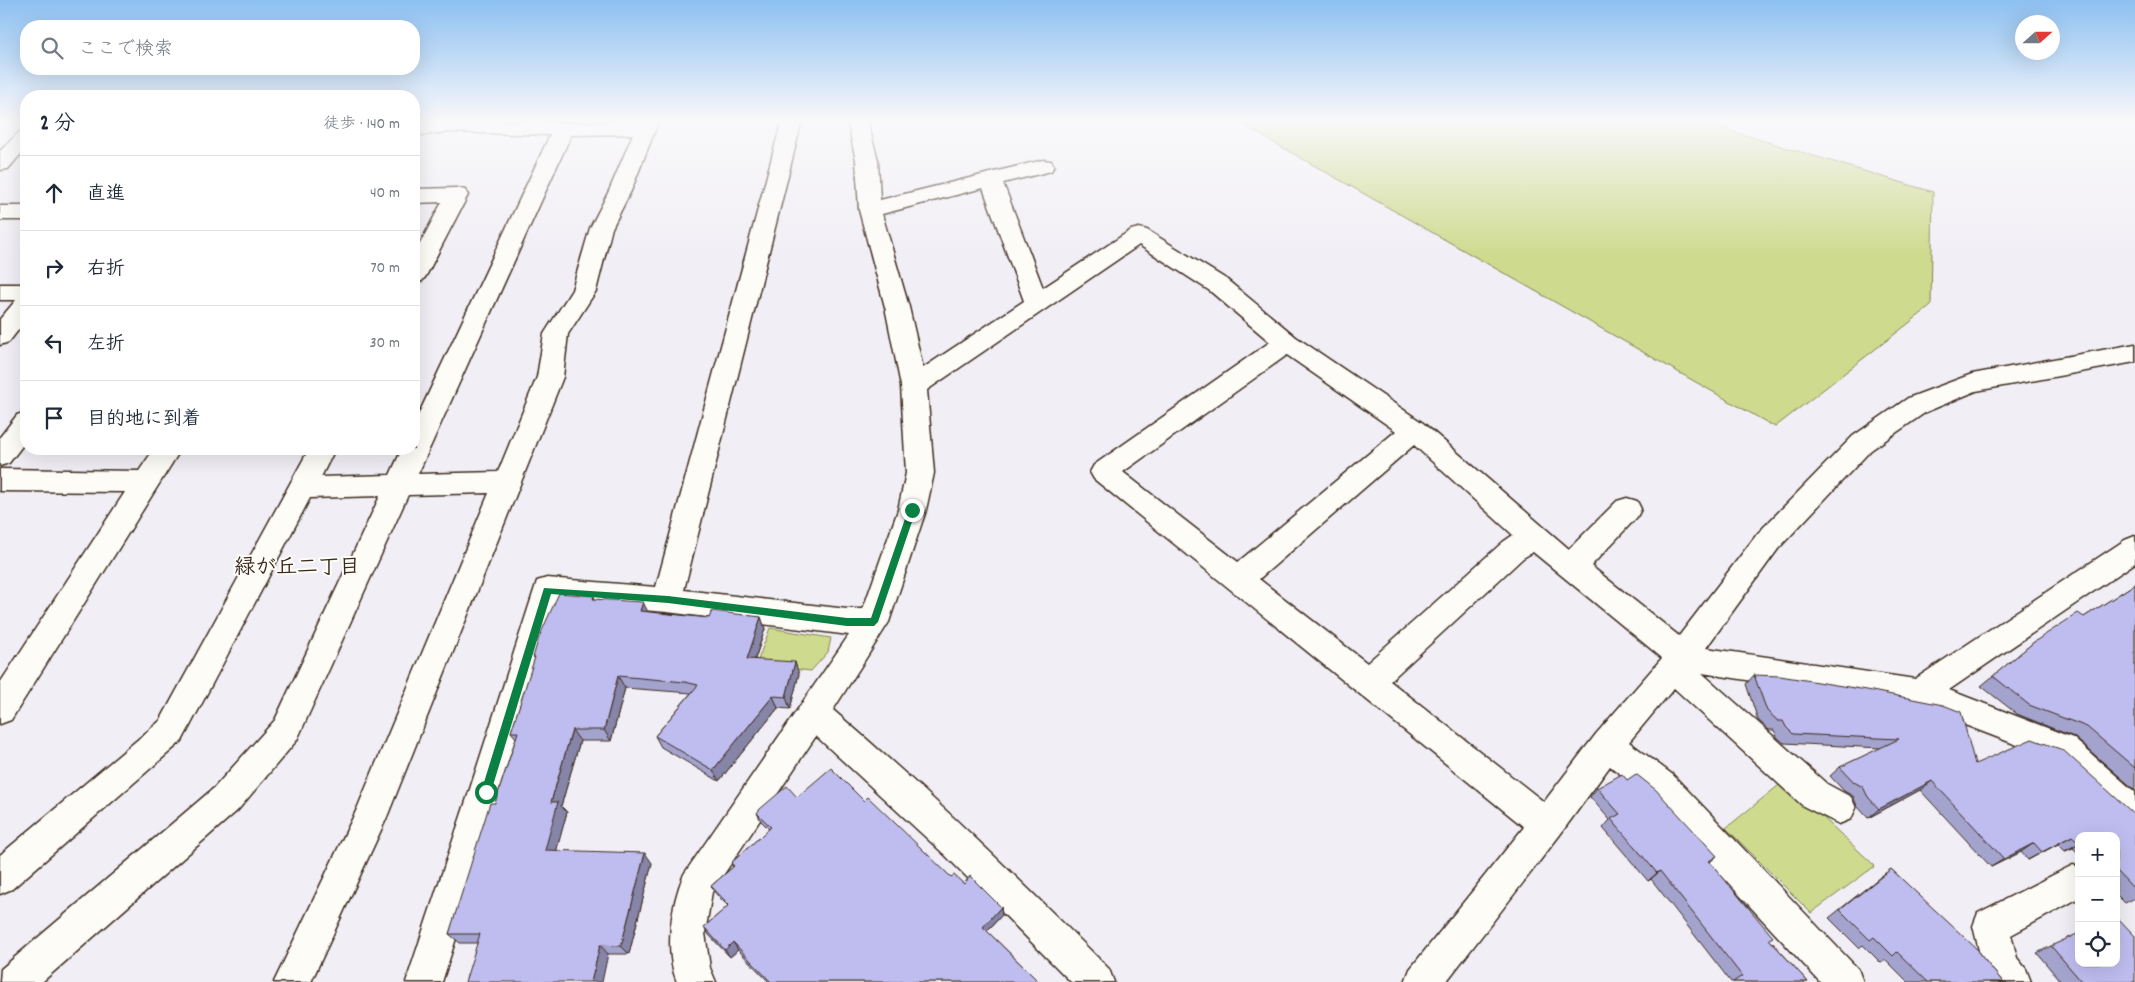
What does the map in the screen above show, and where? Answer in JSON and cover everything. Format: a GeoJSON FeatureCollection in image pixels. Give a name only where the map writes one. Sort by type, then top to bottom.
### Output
{"type":"FeatureCollection","features":[{"type":"Feature","properties":{"kind":"street"},"geometry":{"type":"LineString","coordinates":[[420,439],[546,166]]}},
{"type":"Feature","properties":{"kind":"street"},"geometry":{"type":"LineString","coordinates":[[292,982],[370,816],[550,377],[556,334],[584,291],[601,228],[630,166]]}},
{"type":"Feature","properties":{"kind":"street"},"geometry":{"type":"LineString","coordinates":[[668,600],[780,166]]}},
{"type":"Feature","properties":{"kind":"street"},"geometry":{"type":"LineString","coordinates":[[698,982],[693,977],[687,933],[696,886],[874,622],[912,510],[920,473],[914,386],[898,307],[870,210],[867,166]]}},
{"type":"Feature","properties":{"kind":"street"},"geometry":{"type":"LineString","coordinates":[[870,210],[1044,166]]}},
{"type":"Feature","properties":{"kind":"street"},"geometry":{"type":"LineString","coordinates":[[991,179],[1037,304]]}},
{"type":"Feature","properties":{"kind":"street"},"geometry":{"type":"LineString","coordinates":[[420,196],[457,195],[420,265]]}},
{"type":"Feature","properties":{"kind":"street"},"geometry":{"type":"LineString","coordinates":[[0,213],[20,213]]}},
{"type":"Feature","properties":{"kind":"street"},"geometry":{"type":"LineString","coordinates":[[914,386],[1139,235],[1218,285],[1287,343],[1414,430],[1534,538],[1575,570],[1677,662],[1815,795],[1839,808]]}},
{"type":"Feature","properties":{"kind":"street"},"geometry":{"type":"LineString","coordinates":[[0,292],[20,292]]}},
{"type":"Feature","properties":{"kind":"street"},"geometry":{"type":"LineString","coordinates":[[0,336],[20,311]]}},
{"type":"Feature","properties":{"kind":"street"},"geometry":{"type":"LineString","coordinates":[[1287,343],[1104,472],[1547,825]]}},
{"type":"Feature","properties":{"kind":"street"},"geometry":{"type":"LineString","coordinates":[[1423,982],[1547,825],[1607,744],[1677,662],[1768,541],[1862,443],[1917,405],[1972,382],[2135,353]]}},
{"type":"Feature","properties":{"kind":"street"},"geometry":{"type":"LineString","coordinates":[[0,456],[20,430]]}},
{"type":"Feature","properties":{"kind":"street"},"geometry":{"type":"LineString","coordinates":[[1239,579],[1414,430]]}},
{"type":"Feature","properties":{"kind":"street"},"geometry":{"type":"LineString","coordinates":[[0,710],[164,455]]}},
{"type":"Feature","properties":{"kind":"street"},"geometry":{"type":"LineString","coordinates":[[0,877],[170,731],[319,455]]}},
{"type":"Feature","properties":{"kind":"street"},"geometry":{"type":"LineString","coordinates":[[14,982],[226,799],[286,730],[413,455]]}},
{"type":"Feature","properties":{"kind":"street"},"geometry":{"type":"LineString","coordinates":[[0,480],[147,482]]}},
{"type":"Feature","properties":{"kind":"street"},"geometry":{"type":"LineString","coordinates":[[302,488],[507,482]]}},
{"type":"Feature","properties":{"kind":"street"},"geometry":{"type":"LineString","coordinates":[[1575,570],[1579,558],[1627,509]]}},
{"type":"Feature","properties":{"kind":"street"},"geometry":{"type":"LineString","coordinates":[[1367,682],[1513,550],[1534,538]]}},
{"type":"Feature","properties":{"kind":"street"},"geometry":{"type":"LineString","coordinates":[[1919,693],[2135,548]]}},
{"type":"Feature","properties":{"kind":"street"},"geometry":{"type":"LineString","coordinates":[[424,982],[486,792],[548,590],[668,600],[847,622],[874,622]]}},
{"type":"Feature","properties":{"kind":"street"},"geometry":{"type":"LineString","coordinates":[[1677,662],[1711,662],[1919,693],[2062,748],[2135,814]]}},
{"type":"Feature","properties":{"kind":"street"},"geometry":{"type":"LineString","coordinates":[[813,713],[890,779],[973,856],[1096,982]]}},
{"type":"Feature","properties":{"kind":"street"},"geometry":{"type":"LineString","coordinates":[[1607,744],[1661,786],[1845,982]]}},
{"type":"Feature","properties":{"kind":"street"},"geometry":{"type":"LineString","coordinates":[[2013,982],[2000,967],[1991,926],[2073,882]]}},
{"type":"Feature","properties":{"kind":"green space"},"geometry":{"type":"Polygon","coordinates":[[[1315,166],[1846,166],[1933,192],[1931,306],[1775,427],[1315,166]]]}},
{"type":"Feature","properties":{"kind":"green space"},"geometry":{"type":"Polygon","coordinates":[[[770,628],[831,638],[828,652],[811,671],[756,665],[770,628]]]}},
{"type":"Feature","properties":{"kind":"green space"},"geometry":{"type":"Polygon","coordinates":[[[1784,781],[1875,866],[1811,913],[1726,828],[1784,781]]]}},
{"type":"Feature","properties":{"kind":"building"},"geometry":{"type":"Polygon","coordinates":[[[2135,584],[2135,768],[2087,727],[2029,705],[1993,676],[2034,642],[2078,613],[2084,617],[2135,584]]]}},
{"type":"Feature","properties":{"kind":"building"},"geometry":{"type":"Polygon","coordinates":[[[559,593],[594,596],[593,599],[643,602],[640,611],[709,618],[712,611],[761,617],[747,659],[795,662],[786,697],[773,696],[713,770],[655,736],[698,685],[685,682],[618,676],[604,730],[572,730],[551,802],[558,802],[545,850],[645,853],[621,946],[600,945],[591,982],[465,982],[480,934],[449,934],[490,803],[495,803],[518,732],[511,732],[535,657],[533,657],[539,637],[559,593]]]}},
{"type":"Feature","properties":{"kind":"building"},"geometry":{"type":"Polygon","coordinates":[[[1754,675],[1780,676],[1867,690],[1943,705],[1961,712],[1975,764],[2032,739],[2063,750],[2135,815],[2135,890],[2120,874],[2120,832],[2075,832],[2075,839],[2072,836],[2042,852],[2034,843],[2004,859],[1932,781],[1879,809],[1868,797],[1863,787],[1854,782],[1840,767],[1899,739],[1793,734],[1783,721],[1778,721],[1767,711],[1754,675]]]}},
{"type":"Feature","properties":{"kind":"building"},"geometry":{"type":"Polygon","coordinates":[[[831,768],[864,801],[868,797],[951,877],[954,875],[964,884],[970,876],[1001,907],[983,927],[1039,982],[771,982],[733,942],[725,950],[704,927],[729,905],[711,886],[734,866],[731,863],[771,827],[757,813],[760,809],[787,786],[797,797],[831,768]]]}},
{"type":"Feature","properties":{"kind":"building"},"geometry":{"type":"Polygon","coordinates":[[[1622,774],[1627,780],[1636,774],[1656,790],[1717,856],[1709,861],[1773,937],[1769,939],[1808,982],[1733,982],[1742,976],[1660,871],[1657,873],[1611,819],[1620,814],[1597,788],[1622,774]]]}},
{"type":"Feature","properties":{"kind":"building"},"geometry":{"type":"Polygon","coordinates":[[[1891,869],[1979,951],[2003,982],[1928,982],[1897,952],[1893,956],[1874,937],[1870,940],[1840,910],[1891,869]]]}},
{"type":"Feature","properties":{"kind":"building"},"geometry":{"type":"Polygon","coordinates":[[[2120,920],[2135,936],[2135,982],[2082,982],[2051,946],[2075,935],[2075,967],[2120,967],[2120,920]]]}},
{"type":"Feature","properties":{"kind":"district","name":"緑が丘二丁目"},"geometry":{"type":"Point","coordinates":[297,566]}},
{"type":"Feature","properties":{"kind":"route"},"geometry":{"type":"LineString","coordinates":[[486,792],[548,590],[668,600],[847,622],[874,622],[912,510]]}}]}
